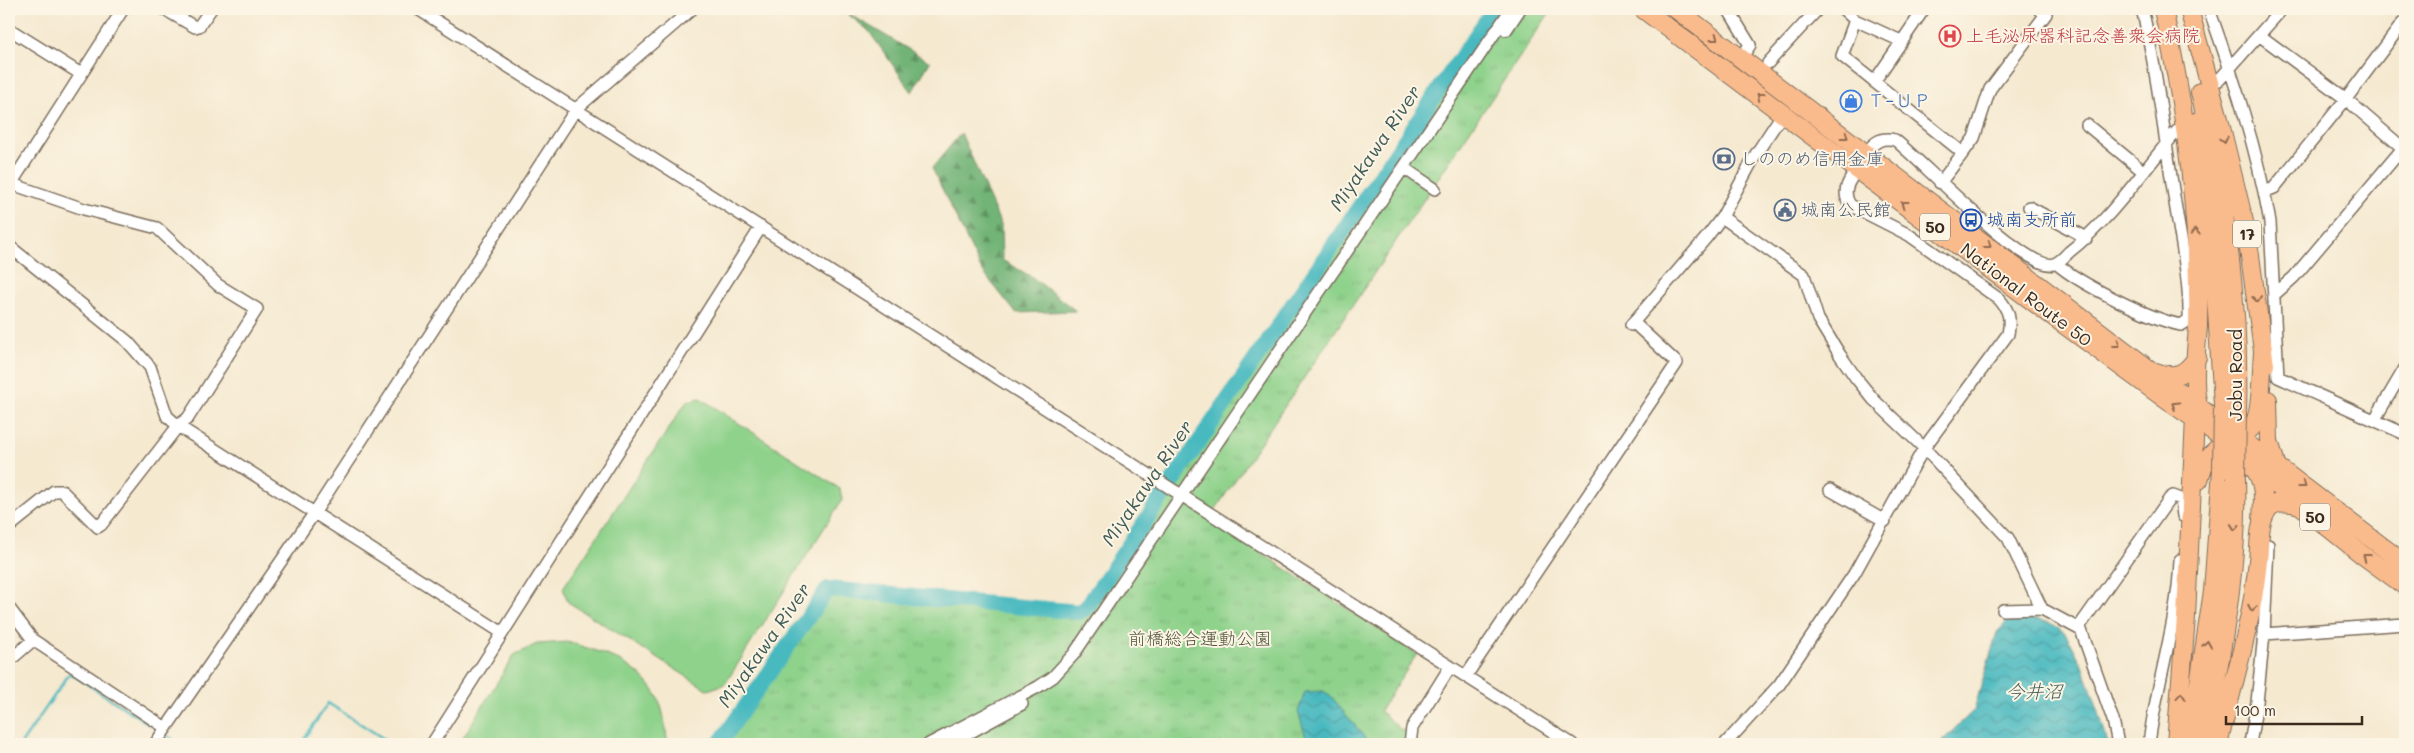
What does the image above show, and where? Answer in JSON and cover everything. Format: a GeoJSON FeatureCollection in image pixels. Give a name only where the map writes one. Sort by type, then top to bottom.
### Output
{"type":"FeatureCollection","features":[{"type":"Feature","properties":{"kind":"highway","name":"National Route 50"},"geometry":{"type":"LineString","coordinates":[[1643,9],[2153,390],[2196,410]]}},
{"type":"Feature","properties":{"kind":"highway","name":"National Route 50"},"geometry":{"type":"LineString","coordinates":[[1676,9],[2151,370],[2236,443],[2300,505],[2405,586]]}},
{"type":"Feature","properties":{"kind":"highway"},"geometry":{"type":"LineString","coordinates":[[2163,9],[2182,107],[2192,193],[2198,289],[2196,410],[2191,513],[2185,557],[2176,744]]}},
{"type":"Feature","properties":{"kind":"highway","name":"Jobu Road"},"geometry":{"type":"LineString","coordinates":[[2171,9],[2187,76],[2210,219],[2230,409]]}},
{"type":"Feature","properties":{"kind":"highway","name":"Jobu Road"},"geometry":{"type":"LineString","coordinates":[[2180,9],[2216,161],[2228,229],[2236,313],[2230,409],[2229,474],[2208,634],[2190,744]]}},
{"type":"Feature","properties":{"kind":"highway","name":"17"},"geometry":{"type":"LineString","coordinates":[[2189,9],[2220,119],[2247,234],[2263,353],[2269,441],[2276,464]]}},
{"type":"Feature","properties":{"kind":"highway","name":"17"},"geometry":{"type":"LineString","coordinates":[[2236,443],[2251,428],[2257,418],[2263,353]]}},
{"type":"Feature","properties":{"kind":"highway"},"geometry":{"type":"LineString","coordinates":[[2151,370],[2167,376],[2180,375],[2188,369],[2197,357]]}},
{"type":"Feature","properties":{"kind":"highway","name":"National Route 50"},"geometry":{"type":"LineString","coordinates":[[2236,443],[2276,464],[2405,564]]}},
{"type":"Feature","properties":{"kind":"highway"},"geometry":{"type":"LineString","coordinates":[[2191,513],[2195,509],[2199,480],[2206,459],[2217,449],[2236,443],[2260,475],[2263,490],[2262,520],[2252,607],[2218,744]]}},
{"type":"Feature","properties":{"kind":"highway","name":"Jobu Road"},"geometry":{"type":"LineString","coordinates":[[2205,744],[2225,627],[2237,504],[2229,474]]}},
{"type":"Feature","properties":{"kind":"highway"},"geometry":{"type":"LineString","coordinates":[[2262,520],[2270,506],[2275,504],[2292,502],[2300,505]]}},
{"type":"Feature","properties":{"kind":"street"},"geometry":{"type":"LineString","coordinates":[[9,527],[54,491],[62,491],[98,527],[101,525],[178,426],[188,418],[257,309],[218,285],[157,228],[84,209],[10,184],[124,9]]}},
{"type":"Feature","properties":{"kind":"street"},"geometry":{"type":"LineString","coordinates":[[164,9],[195,27],[199,26],[211,9]]}},
{"type":"Feature","properties":{"kind":"street"},"geometry":{"type":"LineString","coordinates":[[418,9],[1572,744]]}},
{"type":"Feature","properties":{"kind":"street"},"geometry":{"type":"LineString","coordinates":[[155,744],[315,512],[576,109],[692,9]]}},
{"type":"Feature","properties":{"kind":"street"},"geometry":{"type":"LineString","coordinates":[[1407,170],[1511,9]]}},
{"type":"Feature","properties":{"kind":"street"},"geometry":{"type":"LineString","coordinates":[[929,744],[1038,687],[1053,677],[1083,642],[1407,170],[1520,9]]}},
{"type":"Feature","properties":{"kind":"street"},"geometry":{"type":"LineString","coordinates":[[1728,9],[1750,46],[1741,58]]}},
{"type":"Feature","properties":{"kind":"street"},"geometry":{"type":"LineString","coordinates":[[1768,63],[1818,9]]}},
{"type":"Feature","properties":{"kind":"street"},"geometry":{"type":"LineString","coordinates":[[1844,9],[1856,20],[1901,41]]}},
{"type":"Feature","properties":{"kind":"street"},"geometry":{"type":"LineString","coordinates":[[1874,82],[1924,9]]}},
{"type":"Feature","properties":{"kind":"street"},"geometry":{"type":"LineString","coordinates":[[2056,263],[2069,275],[2157,319],[2172,324],[2186,324],[2189,318],[2186,271],[2174,196],[2168,142],[2142,9]]}},
{"type":"Feature","properties":{"kind":"street"},"geometry":{"type":"LineString","coordinates":[[2209,9],[2230,68],[2264,192],[2270,222],[2278,377],[2280,380],[2375,419],[2405,434]]}},
{"type":"Feature","properties":{"kind":"street"},"geometry":{"type":"LineString","coordinates":[[2220,80],[2282,9]]}},
{"type":"Feature","properties":{"kind":"street"},"geometry":{"type":"LineString","coordinates":[[1940,183],[1974,138],[1990,89],[2045,10]]}},
{"type":"Feature","properties":{"kind":"street"},"geometry":{"type":"LineString","coordinates":[[1856,20],[1842,56],[1963,153]]}},
{"type":"Feature","properties":{"kind":"street"},"geometry":{"type":"LineString","coordinates":[[2264,192],[2274,188],[2346,99],[2405,20]]}},
{"type":"Feature","properties":{"kind":"street"},"geometry":{"type":"LineString","coordinates":[[9,29],[81,74]]}},
{"type":"Feature","properties":{"kind":"street"},"geometry":{"type":"LineString","coordinates":[[2259,35],[2346,99],[2404,149],[2294,277],[2275,294]]}},
{"type":"Feature","properties":{"kind":"street"},"geometry":{"type":"LineString","coordinates":[[1466,676],[1677,363],[1632,324],[1722,217],[1756,154],[1783,113]]}},
{"type":"Feature","properties":{"kind":"street"},"geometry":{"type":"LineString","coordinates":[[2087,125],[2144,172]]}},
{"type":"Feature","properties":{"kind":"street"},"geometry":{"type":"LineString","coordinates":[[1866,152],[1876,141],[1886,138],[1895,140],[1940,183],[2034,259],[2046,265],[2056,263],[2086,238],[2177,131]]}},
{"type":"Feature","properties":{"kind":"street"},"geometry":{"type":"LineString","coordinates":[[1725,744],[1779,685],[1854,574],[1924,448],[2008,334],[2010,322],[2008,308],[1975,280],[1909,236],[1850,205],[1846,192],[1847,183],[1858,169]]}},
{"type":"Feature","properties":{"kind":"street"},"geometry":{"type":"LineString","coordinates":[[1407,170],[1435,189]]}},
{"type":"Feature","properties":{"kind":"street"},"geometry":{"type":"LineString","coordinates":[[2029,207],[2086,238]]}},
{"type":"Feature","properties":{"kind":"street"},"geometry":{"type":"LineString","coordinates":[[1722,217],[1804,275],[1818,319],[1840,355],[1874,400],[1924,448],[2008,538],[2042,609]]}},
{"type":"Feature","properties":{"kind":"street"},"geometry":{"type":"LineString","coordinates":[[432,744],[501,632],[761,227]]}},
{"type":"Feature","properties":{"kind":"street"},"geometry":{"type":"LineString","coordinates":[[9,246],[127,341],[150,367],[167,416],[178,426],[501,632]]}},
{"type":"Feature","properties":{"kind":"street"},"geometry":{"type":"LineString","coordinates":[[2375,419],[2405,368]]}},
{"type":"Feature","properties":{"kind":"street"},"geometry":{"type":"LineString","coordinates":[[1830,490],[1885,520]]}},
{"type":"Feature","properties":{"kind":"street"},"geometry":{"type":"LineString","coordinates":[[949,744],[1042,693],[1066,674],[1086,651],[1182,496]]}},
{"type":"Feature","properties":{"kind":"street"},"geometry":{"type":"LineString","coordinates":[[2079,627],[2170,498],[2174,496],[2181,499],[2183,506],[2185,557],[2154,707],[2149,744]]}},
{"type":"Feature","properties":{"kind":"street"},"geometry":{"type":"LineString","coordinates":[[2250,744],[2257,702],[2264,634],[2269,553],[2268,545],[2260,543]]}},
{"type":"Feature","properties":{"kind":"street"},"geometry":{"type":"LineString","coordinates":[[9,608],[33,640],[166,728]]}},
{"type":"Feature","properties":{"kind":"street"},"geometry":{"type":"LineString","coordinates":[[2003,610],[2042,609],[2079,627],[2113,720],[2118,744]]}},
{"type":"Feature","properties":{"kind":"street"},"geometry":{"type":"LineString","coordinates":[[2264,634],[2405,624]]}},
{"type":"Feature","properties":{"kind":"street"},"geometry":{"type":"LineString","coordinates":[[9,661],[33,640]]}},
{"type":"Feature","properties":{"kind":"street"},"geometry":{"type":"LineString","coordinates":[[1410,744],[1412,728],[1450,666]]}},
{"type":"Feature","properties":{"kind":"green space"},"geometry":{"type":"Polygon","coordinates":[[[841,9],[930,62],[912,92],[868,30],[841,9]]]}},
{"type":"Feature","properties":{"kind":"green space","name":"前橋総合運動公園"},"geometry":{"type":"Polygon","coordinates":[[[1500,9],[1552,9],[1209,519],[1417,654],[1380,711],[1401,730],[1408,731],[1406,744],[726,744],[828,593],[1089,616],[1170,493],[1500,9]]]}},
{"type":"Feature","properties":{"kind":"green space"},"geometry":{"type":"Polygon","coordinates":[[[961,133],[1001,225],[1002,260],[1032,277],[1076,311],[1016,313],[982,271],[932,168],[961,133]]]}},
{"type":"Feature","properties":{"kind":"green space"},"geometry":{"type":"Polygon","coordinates":[[[700,398],[840,489],[842,500],[725,684],[708,690],[568,602],[563,588],[687,401],[700,398]]]}},
{"type":"Feature","properties":{"kind":"green space"},"geometry":{"type":"Polygon","coordinates":[[[568,642],[616,659],[637,672],[646,681],[660,703],[668,744],[459,744],[514,655],[537,644],[568,642]]]}},
{"type":"Feature","properties":{"kind":"water","name":"今井沼"},"geometry":{"type":"Polygon","coordinates":[[[2019,618],[2045,621],[2059,628],[2066,636],[2074,648],[2088,682],[2108,744],[1939,744],[1974,710],[1997,632],[2009,620],[2019,618]]]}},
{"type":"Feature","properties":{"kind":"water"},"geometry":{"type":"Polygon","coordinates":[[[1323,691],[1330,695],[1370,744],[1308,744],[1298,712],[1305,692],[1323,691]]]}},
{"type":"Feature","properties":{"kind":"waterway","name":"Miyakawa River"},"geometry":{"type":"LineString","coordinates":[[719,744],[828,589],[1079,612],[1086,608],[1494,9]]}},
{"type":"Feature","properties":{"kind":"waterway"},"geometry":{"type":"LineString","coordinates":[[21,744],[70,673],[160,731]]}},
{"type":"Feature","properties":{"kind":"waterway"},"geometry":{"type":"LineString","coordinates":[[301,744],[328,703],[392,744]]}},
{"type":"Feature","properties":{"kind":"waterway"},"geometry":{"type":"LineString","coordinates":[[165,734],[180,744]]}},
{"type":"Feature","properties":{"kind":"place","name":"上毛泌尿器科記念善衆会病院"},"geometry":{"type":"Point","coordinates":[1950,36]}},
{"type":"Feature","properties":{"kind":"place","name":"Ｔ−ＵＰ"},"geometry":{"type":"Point","coordinates":[1851,101]}},
{"type":"Feature","properties":{"kind":"place","name":"しののめ信用金庫"},"geometry":{"type":"Point","coordinates":[1724,159]}},
{"type":"Feature","properties":{"kind":"place","name":"城南公民館"},"geometry":{"type":"Point","coordinates":[1785,210]}},
{"type":"Feature","properties":{"kind":"place","name":"城南支所前"},"geometry":{"type":"Point","coordinates":[1971,220]}}]}
